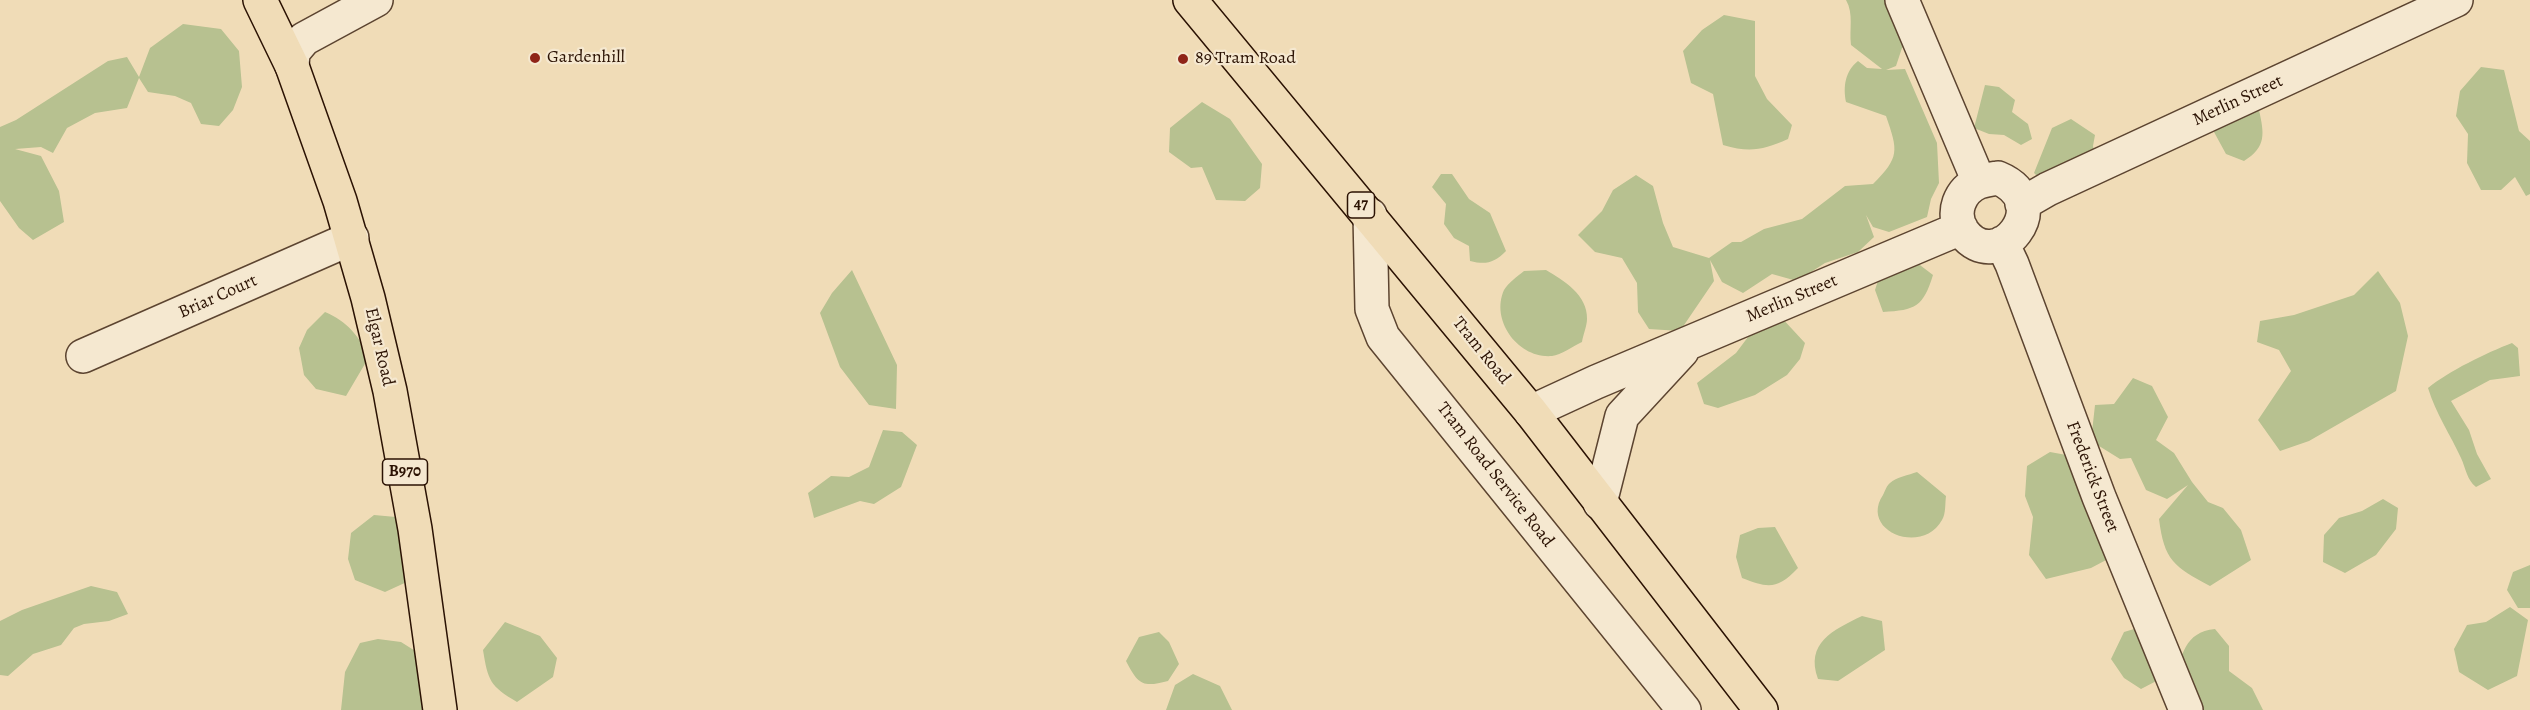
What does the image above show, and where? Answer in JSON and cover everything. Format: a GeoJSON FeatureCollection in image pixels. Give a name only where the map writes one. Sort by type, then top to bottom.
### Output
{"type":"FeatureCollection","features":[{"type":"Feature","properties":{"kind":"main road","name":"Tram Road"},"geometry":{"type":"LineString","coordinates":[[1190,0],[1531,412],[1761,710]]}},
{"type":"Feature","properties":{"kind":"main road","name":"Elgar Road"},"geometry":{"type":"LineString","coordinates":[[263,7],[292,66],[352,238],[390,391],[416,529],[440,710]]}},
{"type":"Feature","properties":{"kind":"street"},"geometry":{"type":"LineString","coordinates":[[292,66],[295,47],[322,28],[376,0]]}},
{"type":"Feature","properties":{"kind":"street"},"geometry":{"type":"LineString","coordinates":[[1902,0],[1979,182]]}},
{"type":"Feature","properties":{"kind":"street","name":"Merlin Street"},"geometry":{"type":"LineString","coordinates":[[2022,204],[2048,189],[2456,0]]}},
{"type":"Feature","properties":{"kind":"street"},"geometry":{"type":"LineString","coordinates":[[263,7],[286,27],[300,32],[322,28]]}},
{"type":"Feature","properties":{"kind":"street"},"geometry":{"type":"LineString","coordinates":[[1998,178],[2011,184],[2022,204],[2023,220],[2017,233],[2002,243],[1984,247],[1971,243],[1961,228],[1957,210],[1962,195],[1979,182],[1998,178]]}},
{"type":"Feature","properties":{"kind":"street","name":"Tram Road Service Road"},"geometry":{"type":"LineString","coordinates":[[1370,215],[1372,309],[1383,337],[1684,710]]}},
{"type":"Feature","properties":{"kind":"street","name":"Merlin Street"},"geometry":{"type":"LineString","coordinates":[[1531,412],[1961,228]]}},
{"type":"Feature","properties":{"kind":"street","name":"Briar Court"},"geometry":{"type":"LineString","coordinates":[[83,356],[352,238]]}},
{"type":"Feature","properties":{"kind":"street","name":"Frederick Street"},"geometry":{"type":"LineString","coordinates":[[2002,243],[2012,264],[2099,497],[2186,710]]}},
{"type":"Feature","properties":{"kind":"street","name":"Merlin Street"},"geometry":{"type":"LineString","coordinates":[[1600,503],[1622,416],[1690,343]]}},
{"type":"Feature","properties":{"kind":"green space"},"geometry":{"type":"Polygon","coordinates":[[[1846,0],[1907,0],[1921,30],[1902,48],[1896,66],[1886,70],[1905,69],[1937,143],[1939,183],[1931,199],[1927,217],[1889,232],[1873,227],[1866,215],[1874,237],[1858,252],[1825,263],[1797,281],[1772,274],[1743,293],[1722,282],[1710,260],[1714,281],[1680,331],[1649,329],[1638,312],[1637,283],[1622,258],[1595,252],[1578,235],[1602,211],[1613,190],[1636,175],[1653,186],[1663,223],[1673,247],[1709,258],[1732,242],[1741,242],[1764,229],[1802,219],[1845,186],[1873,184],[1888,167],[1894,153],[1894,146],[1886,116],[1846,102],[1846,80],[1850,70],[1858,61],[1867,68],[1882,69],[1851,45],[1851,16],[1846,0]]]}},
{"type":"Feature","properties":{"kind":"green space"},"geometry":{"type":"Polygon","coordinates":[[[1724,15],[1755,21],[1755,76],[1767,99],[1792,125],[1788,139],[1771,146],[1749,150],[1723,145],[1713,94],[1691,83],[1683,51],[1702,30],[1724,15]]]}},
{"type":"Feature","properties":{"kind":"green space"},"geometry":{"type":"Polygon","coordinates":[[[183,24],[221,29],[239,51],[242,87],[233,110],[219,126],[201,124],[191,103],[175,96],[148,92],[139,78],[127,108],[95,113],[67,128],[53,153],[41,147],[15,149],[41,156],[59,191],[64,222],[33,240],[19,228],[0,201],[0,127],[16,120],[108,61],[127,57],[139,77],[150,48],[183,24]]]}},
{"type":"Feature","properties":{"kind":"green space"},"geometry":{"type":"Polygon","coordinates":[[[2481,67],[2504,70],[2519,131],[2530,141],[2530,194],[2526,196],[2515,177],[2501,190],[2481,190],[2467,163],[2468,134],[2456,116],[2460,91],[2481,67]]]}},
{"type":"Feature","properties":{"kind":"green space"},"geometry":{"type":"Polygon","coordinates":[[[1985,85],[1999,87],[2015,100],[2012,112],[2028,124],[2032,139],[2021,145],[2004,135],[1989,134],[1974,128],[1985,85]]]}},
{"type":"Feature","properties":{"kind":"green space"},"geometry":{"type":"Polygon","coordinates":[[[1202,102],[1230,119],[1262,164],[1260,188],[1245,201],[1216,200],[1202,167],[1191,168],[1169,152],[1170,128],[1202,102]]]}},
{"type":"Feature","properties":{"kind":"green space"},"geometry":{"type":"Polygon","coordinates":[[[2231,108],[2259,110],[2262,139],[2257,150],[2244,161],[2226,154],[2214,132],[2231,108]]]}},
{"type":"Feature","properties":{"kind":"green space"},"geometry":{"type":"Polygon","coordinates":[[[2071,119],[2095,135],[2093,146],[2098,170],[2055,192],[2034,173],[2052,128],[2071,119]]]}},
{"type":"Feature","properties":{"kind":"green space"},"geometry":{"type":"Polygon","coordinates":[[[1441,174],[1452,174],[1469,199],[1490,213],[1506,251],[1498,258],[1485,263],[1470,261],[1469,246],[1454,238],[1444,224],[1446,204],[1432,187],[1441,174]]]}},
{"type":"Feature","properties":{"kind":"green space"},"geometry":{"type":"Polygon","coordinates":[[[1912,259],[1933,275],[1926,294],[1917,305],[1911,308],[1883,312],[1875,290],[1883,265],[1912,259]]]}},
{"type":"Feature","properties":{"kind":"green space"},"geometry":{"type":"Polygon","coordinates":[[[852,270],[897,365],[896,409],[869,405],[840,367],[820,313],[832,293],[852,270]]]}},
{"type":"Feature","properties":{"kind":"green space"},"geometry":{"type":"Polygon","coordinates":[[[1546,270],[1567,284],[1579,296],[1586,310],[1587,319],[1582,342],[1552,356],[1540,355],[1519,345],[1510,336],[1501,314],[1504,290],[1511,282],[1524,271],[1546,270]]]}},
{"type":"Feature","properties":{"kind":"green space"},"geometry":{"type":"Polygon","coordinates":[[[2378,271],[2400,303],[2408,336],[2396,391],[2309,441],[2280,451],[2258,420],[2291,371],[2279,350],[2257,342],[2260,321],[2294,315],[2354,295],[2378,271]]]}},
{"type":"Feature","properties":{"kind":"green space"},"geometry":{"type":"Polygon","coordinates":[[[325,312],[352,330],[369,357],[346,396],[316,389],[304,375],[299,348],[307,330],[325,312]]]}},
{"type":"Feature","properties":{"kind":"green space"},"geometry":{"type":"Polygon","coordinates":[[[1780,316],[1805,343],[1800,359],[1787,375],[1755,395],[1718,408],[1704,404],[1697,383],[1736,353],[1757,325],[1780,316]]]}},
{"type":"Feature","properties":{"kind":"green space"},"geometry":{"type":"Polygon","coordinates":[[[2512,343],[2518,348],[2520,376],[2490,380],[2451,401],[2469,430],[2477,454],[2491,479],[2476,487],[2469,478],[2428,388],[2468,363],[2512,343]]]}},
{"type":"Feature","properties":{"kind":"green space"},"geometry":{"type":"Polygon","coordinates":[[[2133,378],[2152,386],[2168,417],[2156,440],[2174,453],[2208,502],[2223,508],[2241,530],[2251,560],[2210,586],[2173,561],[2161,533],[2159,519],[2188,485],[2167,499],[2146,490],[2131,458],[2120,459],[2091,441],[2095,405],[2114,404],[2133,378]]]}},
{"type":"Feature","properties":{"kind":"green space"},"geometry":{"type":"Polygon","coordinates":[[[883,430],[902,432],[917,445],[901,487],[874,504],[860,501],[814,518],[808,493],[831,476],[849,477],[869,467],[883,430]]]}},
{"type":"Feature","properties":{"kind":"green space"},"geometry":{"type":"Polygon","coordinates":[[[2050,452],[2072,456],[2108,559],[2091,568],[2046,579],[2029,555],[2033,517],[2025,496],[2027,466],[2050,452]]]}},
{"type":"Feature","properties":{"kind":"green space"},"geometry":{"type":"Polygon","coordinates":[[[1917,472],[1946,496],[1945,512],[1933,531],[1921,536],[1908,537],[1886,528],[1879,519],[1878,508],[1889,484],[1917,472]]]}},
{"type":"Feature","properties":{"kind":"green space"},"geometry":{"type":"Polygon","coordinates":[[[2383,499],[2398,508],[2396,529],[2376,555],[2345,573],[2323,562],[2324,535],[2339,518],[2362,511],[2383,499]]]}},
{"type":"Feature","properties":{"kind":"green space"},"geometry":{"type":"Polygon","coordinates":[[[374,515],[396,517],[415,529],[422,575],[385,592],[355,580],[348,559],[351,533],[374,515]]]}},
{"type":"Feature","properties":{"kind":"green space"},"geometry":{"type":"Polygon","coordinates":[[[1775,527],[1798,568],[1784,580],[1772,585],[1759,584],[1742,578],[1736,557],[1740,535],[1758,528],[1775,527]]]}},
{"type":"Feature","properties":{"kind":"green space"},"geometry":{"type":"Polygon","coordinates":[[[2530,565],[2530,608],[2518,608],[2507,590],[2513,572],[2530,565]]]}},
{"type":"Feature","properties":{"kind":"green space"},"geometry":{"type":"Polygon","coordinates":[[[91,586],[117,592],[128,614],[109,621],[84,624],[74,628],[61,645],[33,654],[8,676],[0,675],[0,621],[22,610],[91,586]]]}},
{"type":"Feature","properties":{"kind":"green space"},"geometry":{"type":"Polygon","coordinates":[[[2510,607],[2528,620],[2517,676],[2488,690],[2459,672],[2454,649],[2467,625],[2486,622],[2510,607]]]}},
{"type":"Feature","properties":{"kind":"green space"},"geometry":{"type":"Polygon","coordinates":[[[1862,616],[1882,621],[1885,650],[1838,681],[1818,679],[1815,656],[1824,639],[1862,616]]]}},
{"type":"Feature","properties":{"kind":"green space"},"geometry":{"type":"Polygon","coordinates":[[[505,622],[540,636],[557,658],[553,677],[517,702],[492,682],[483,650],[505,622]]]}},
{"type":"Feature","properties":{"kind":"green space"},"geometry":{"type":"Polygon","coordinates":[[[2151,624],[2164,677],[2141,689],[2124,678],[2111,659],[2124,632],[2151,624]]]}},
{"type":"Feature","properties":{"kind":"green space"},"geometry":{"type":"Polygon","coordinates":[[[2215,629],[2229,646],[2229,671],[2252,688],[2263,710],[2204,710],[2192,707],[2174,681],[2182,654],[2191,640],[2205,631],[2215,629]]]}},
{"type":"Feature","properties":{"kind":"green space"},"geometry":{"type":"Polygon","coordinates":[[[1159,632],[1169,642],[1179,664],[1168,681],[1146,684],[1134,675],[1126,661],[1139,637],[1159,632]]]}},
{"type":"Feature","properties":{"kind":"green space"},"geometry":{"type":"Polygon","coordinates":[[[378,639],[401,642],[420,654],[425,710],[341,710],[345,672],[360,643],[378,639]]]}},
{"type":"Feature","properties":{"kind":"green space"},"geometry":{"type":"Polygon","coordinates":[[[1193,674],[1220,686],[1232,710],[1166,710],[1175,685],[1193,674]]]}},
{"type":"Feature","properties":{"kind":"place","name":"Gardenhill"},"geometry":{"type":"Point","coordinates":[535,58]}},
{"type":"Feature","properties":{"kind":"place","name":"89 Tram Road"},"geometry":{"type":"Point","coordinates":[1183,59]}}]}
